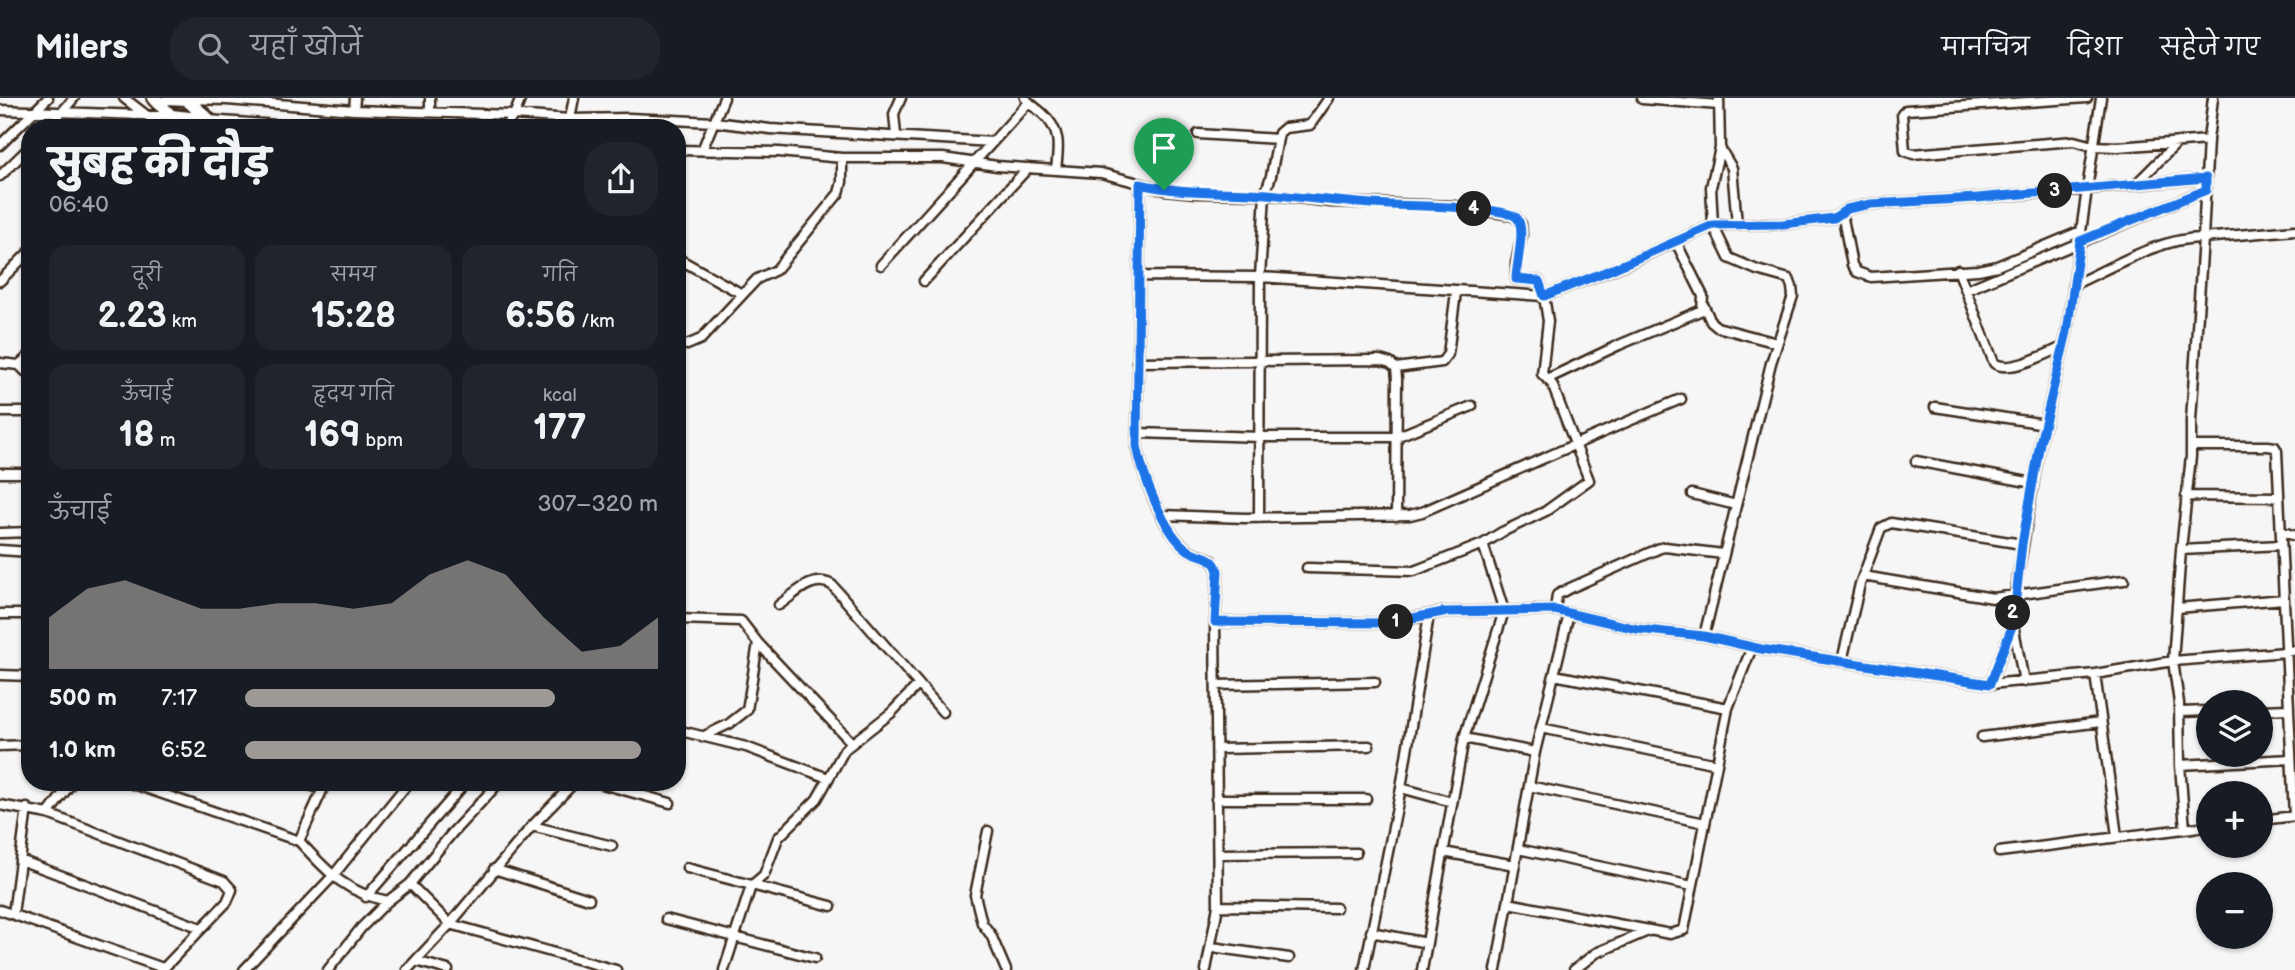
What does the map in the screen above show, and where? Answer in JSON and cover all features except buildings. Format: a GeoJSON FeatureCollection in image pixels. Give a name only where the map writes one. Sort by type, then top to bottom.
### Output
{"type":"FeatureCollection","features":[{"type":"Feature","properties":{"kind":"street"},"geometry":{"type":"LineString","coordinates":[[28,119],[48,98]]}},
{"type":"Feature","properties":{"kind":"street"},"geometry":{"type":"LineString","coordinates":[[56,119],[74,98]]}},
{"type":"Feature","properties":{"kind":"street"},"geometry":{"type":"LineString","coordinates":[[124,98],[152,119]]}},
{"type":"Feature","properties":{"kind":"street"},"geometry":{"type":"LineString","coordinates":[[154,98],[174,119]]}},
{"type":"Feature","properties":{"kind":"street"},"geometry":{"type":"LineString","coordinates":[[168,98],[255,100],[354,110],[514,115],[538,119]]}},
{"type":"Feature","properties":{"kind":"street"},"geometry":{"type":"LineString","coordinates":[[354,110],[355,98]]}},
{"type":"Feature","properties":{"kind":"street"},"geometry":{"type":"LineString","coordinates":[[430,98],[430,112]]}},
{"type":"Feature","properties":{"kind":"street"},"geometry":{"type":"LineString","coordinates":[[511,119],[520,98]]}},
{"type":"Feature","properties":{"kind":"street"},"geometry":{"type":"LineString","coordinates":[[570,119],[574,98]]}},
{"type":"Feature","properties":{"kind":"street"},"geometry":{"type":"LineString","coordinates":[[702,150],[724,98]]}},
{"type":"Feature","properties":{"kind":"street"},"geometry":{"type":"LineString","coordinates":[[896,135],[894,114],[901,98]]}},
{"type":"Feature","properties":{"kind":"street"},"geometry":{"type":"LineString","coordinates":[[1259,518],[1261,277],[1265,194],[1272,176],[1279,133],[1284,128],[1310,125],[1329,98]]}},
{"type":"Feature","properties":{"kind":"street"},"geometry":{"type":"LineString","coordinates":[[2087,98],[1906,110],[1902,114],[1904,147],[1908,153],[1913,154],[2074,141],[2093,146],[2118,147],[2208,141]]}},
{"type":"Feature","properties":{"kind":"street"},"geometry":{"type":"LineString","coordinates":[[2024,682],[2013,624],[2015,594],[2033,483],[2063,347],[2102,98]]}},
{"type":"Feature","properties":{"kind":"street"},"geometry":{"type":"LineString","coordinates":[[2185,828],[2180,765],[2180,712],[2173,661],[2192,446],[2191,420],[2213,98]]}},
{"type":"Feature","properties":{"kind":"street"},"geometry":{"type":"LineString","coordinates":[[186,99],[207,119]]}},
{"type":"Feature","properties":{"kind":"street"},"geometry":{"type":"LineString","coordinates":[[1642,99],[1719,102],[1720,148],[1711,187],[1713,225],[1728,258],[1789,279],[1793,296],[1777,343],[1704,636]]}},
{"type":"Feature","properties":{"kind":"street"},"geometry":{"type":"LineString","coordinates":[[881,265],[976,163],[1027,100],[1055,129],[1060,144],[1056,169]]}},
{"type":"Feature","properties":{"kind":"street"},"geometry":{"type":"LineString","coordinates":[[0,110],[171,116],[186,119]]}},
{"type":"Feature","properties":{"kind":"street"},"geometry":{"type":"LineString","coordinates":[[619,119],[650,119]]}},
{"type":"Feature","properties":{"kind":"street"},"geometry":{"type":"LineString","coordinates":[[686,121],[993,142]]}},
{"type":"Feature","properties":{"kind":"street"},"geometry":{"type":"LineString","coordinates":[[0,145],[21,125]]}},
{"type":"Feature","properties":{"kind":"street"},"geometry":{"type":"LineString","coordinates":[[1198,134],[1278,139]]}},
{"type":"Feature","properties":{"kind":"street"},"geometry":{"type":"LineString","coordinates":[[2136,184],[2178,142]]}},
{"type":"Feature","properties":{"kind":"street"},"geometry":{"type":"LineString","coordinates":[[1720,148],[1732,168],[1737,225]]}},
{"type":"Feature","properties":{"kind":"street"},"geometry":{"type":"LineString","coordinates":[[686,149],[779,152],[842,158],[943,158],[1101,173],[1140,184],[1195,193],[1265,194],[1331,202],[1454,206],[1516,217],[1521,224],[1522,235],[1516,263],[1516,279],[1539,281],[1544,296],[1548,321],[1542,374],[1552,384],[1589,480],[1546,511],[1483,544],[1414,571],[1307,568]]}},
{"type":"Feature","properties":{"kind":"street"},"geometry":{"type":"LineString","coordinates":[[0,176],[21,156]]}},
{"type":"Feature","properties":{"kind":"street"},"geometry":{"type":"LineString","coordinates":[[686,345],[701,339],[757,279],[776,270],[839,193],[842,158]]}},
{"type":"Feature","properties":{"kind":"street"},"geometry":{"type":"LineString","coordinates":[[925,281],[1028,168]]}},
{"type":"Feature","properties":{"kind":"street"},"geometry":{"type":"LineString","coordinates":[[1140,276],[1261,277],[1544,296],[1713,225],[1783,224],[1834,218],[1847,209],[1871,204],[1977,198],[2206,178]]}},
{"type":"Feature","properties":{"kind":"street"},"geometry":{"type":"LineString","coordinates":[[1140,184],[1137,362],[1137,446],[1140,464],[1162,515],[1173,533],[1188,550],[1212,560],[1218,571],[1215,622],[1218,906],[1206,970]]}},
{"type":"Feature","properties":{"kind":"street"},"geometry":{"type":"LineString","coordinates":[[1966,290],[2206,190]]}},
{"type":"Feature","properties":{"kind":"street"},"geometry":{"type":"LineString","coordinates":[[1842,213],[1852,265],[1862,276],[1871,277],[1978,270],[1997,266],[2081,231]]}},
{"type":"Feature","properties":{"kind":"street"},"geometry":{"type":"LineString","coordinates":[[2073,285],[2165,244],[2192,237],[2295,230]]}},
{"type":"Feature","properties":{"kind":"street"},"geometry":{"type":"LineString","coordinates":[[1676,242],[1703,296],[1703,306],[1711,321],[1717,327],[1777,343]]}},
{"type":"Feature","properties":{"kind":"street"},"geometry":{"type":"LineString","coordinates":[[0,281],[21,260]]}},
{"type":"Feature","properties":{"kind":"street"},"geometry":{"type":"LineString","coordinates":[[686,263],[741,294]]}},
{"type":"Feature","properties":{"kind":"street"},"geometry":{"type":"LineString","coordinates":[[1958,270],[1994,363],[1999,367],[2010,367],[2063,347]]}},
{"type":"Feature","properties":{"kind":"street"},"geometry":{"type":"LineString","coordinates":[[1137,362],[1380,360],[1396,368],[1442,362],[1448,354],[1456,292]]}},
{"type":"Feature","properties":{"kind":"street"},"geometry":{"type":"LineString","coordinates":[[1547,379],[1699,312],[1703,306]]}},
{"type":"Feature","properties":{"kind":"street"},"geometry":{"type":"LineString","coordinates":[[0,363],[19,365]]}},
{"type":"Feature","properties":{"kind":"street"},"geometry":{"type":"LineString","coordinates":[[1396,368],[1396,516]]}},
{"type":"Feature","properties":{"kind":"street"},"geometry":{"type":"LineString","coordinates":[[1162,515],[1259,518],[1396,516],[1422,512],[1681,399]]}},
{"type":"Feature","properties":{"kind":"street"},"geometry":{"type":"LineString","coordinates":[[1139,433],[1260,437],[1396,437],[1472,406]]}},
{"type":"Feature","properties":{"kind":"street"},"geometry":{"type":"LineString","coordinates":[[1935,407],[2045,424]]}},
{"type":"Feature","properties":{"kind":"street"},"geometry":{"type":"LineString","coordinates":[[0,412],[21,412]]}},
{"type":"Feature","properties":{"kind":"street"},"geometry":{"type":"LineString","coordinates":[[2192,446],[2275,447],[2284,600],[2291,651],[2289,709],[2295,816],[2273,819]]}},
{"type":"Feature","properties":{"kind":"street"},"geometry":{"type":"LineString","coordinates":[[1916,461],[2033,483]]}},
{"type":"Feature","properties":{"kind":"street"},"geometry":{"type":"LineString","coordinates":[[0,473],[21,473]]}},
{"type":"Feature","properties":{"kind":"street"},"geometry":{"type":"LineString","coordinates":[[1692,494],[1736,505]]}},
{"type":"Feature","properties":{"kind":"street"},"geometry":{"type":"LineString","coordinates":[[2186,496],[2278,497]]}},
{"type":"Feature","properties":{"kind":"street"},"geometry":{"type":"LineString","coordinates":[[1842,661],[1863,576],[1881,528],[1891,523],[2022,544]]}},
{"type":"Feature","properties":{"kind":"street"},"geometry":{"type":"LineString","coordinates":[[2281,530],[2295,536]]}},
{"type":"Feature","properties":{"kind":"street"},"geometry":{"type":"LineString","coordinates":[[0,533],[21,532]]}},
{"type":"Feature","properties":{"kind":"street"},"geometry":{"type":"LineString","coordinates":[[1422,970],[1464,738],[1504,611],[1483,544]]}},
{"type":"Feature","properties":{"kind":"street"},"geometry":{"type":"LineString","coordinates":[[2181,550],[2281,545]]}},
{"type":"Feature","properties":{"kind":"street"},"geometry":{"type":"LineString","coordinates":[[1555,610],[1558,595],[1568,589],[1660,548],[1723,554]]}},
{"type":"Feature","properties":{"kind":"street"},"geometry":{"type":"LineString","coordinates":[[0,550],[21,551]]}},
{"type":"Feature","properties":{"kind":"street"},"geometry":{"type":"LineString","coordinates":[[1863,576],[1981,598],[2124,580]]}},
{"type":"Feature","properties":{"kind":"street"},"geometry":{"type":"LineString","coordinates":[[779,605],[811,583],[825,582],[832,585],[943,712]]}},
{"type":"Feature","properties":{"kind":"street"},"geometry":{"type":"LineString","coordinates":[[2177,608],[2284,600]]}},
{"type":"Feature","properties":{"kind":"street"},"geometry":{"type":"LineString","coordinates":[[1215,622],[1387,623],[1443,612],[1555,610],[1637,629],[1704,636],[1752,647],[1990,684],[2095,674],[2173,661],[2291,651]]}},
{"type":"Feature","properties":{"kind":"street"},"geometry":{"type":"LineString","coordinates":[[0,614],[21,614]]}},
{"type":"Feature","properties":{"kind":"street"},"geometry":{"type":"LineString","coordinates":[[1496,970],[1535,752],[1569,614]]}},
{"type":"Feature","properties":{"kind":"street"},"geometry":{"type":"LineString","coordinates":[[1364,970],[1401,788],[1429,615]]}},
{"type":"Feature","properties":{"kind":"street"},"geometry":{"type":"LineString","coordinates":[[686,619],[741,621],[758,643],[852,743]]}},
{"type":"Feature","properties":{"kind":"street"},"geometry":{"type":"LineString","coordinates":[[1990,684],[2013,624]]}},
{"type":"Feature","properties":{"kind":"street"},"geometry":{"type":"LineString","coordinates":[[702,737],[729,724],[747,710],[758,643]]}},
{"type":"Feature","properties":{"kind":"street"},"geometry":{"type":"LineString","coordinates":[[1508,903],[1670,934],[1684,930],[1728,708],[1752,647]]}},
{"type":"Feature","properties":{"kind":"street"},"geometry":{"type":"LineString","coordinates":[[2095,674],[2117,836]]}},
{"type":"Feature","properties":{"kind":"street"},"geometry":{"type":"LineString","coordinates":[[0,675],[21,676]]}},
{"type":"Feature","properties":{"kind":"street"},"geometry":{"type":"LineString","coordinates":[[1554,676],[1728,708]]}},
{"type":"Feature","properties":{"kind":"street"},"geometry":{"type":"LineString","coordinates":[[1216,685],[1375,682]]}},
{"type":"Feature","properties":{"kind":"street"},"geometry":{"type":"LineString","coordinates":[[724,970],[751,886],[764,875],[778,838],[817,799],[845,749],[891,713],[918,685]]}},
{"type":"Feature","properties":{"kind":"street"},"geometry":{"type":"LineString","coordinates":[[2273,709],[2289,709]]}},
{"type":"Feature","properties":{"kind":"street"},"geometry":{"type":"LineString","coordinates":[[2180,712],[2196,711]]}},
{"type":"Feature","properties":{"kind":"street"},"geometry":{"type":"LineString","coordinates":[[1982,737],[2102,722]]}},
{"type":"Feature","properties":{"kind":"street"},"geometry":{"type":"LineString","coordinates":[[1541,728],[1717,764]]}},
{"type":"Feature","properties":{"kind":"street"},"geometry":{"type":"LineString","coordinates":[[686,733],[746,747],[828,778]]}},
{"type":"Feature","properties":{"kind":"street"},"geometry":{"type":"LineString","coordinates":[[1464,738],[1535,752]]}},
{"type":"Feature","properties":{"kind":"street"},"geometry":{"type":"LineString","coordinates":[[0,746],[21,745]]}},
{"type":"Feature","properties":{"kind":"street"},"geometry":{"type":"LineString","coordinates":[[1217,749],[1368,746]]}},
{"type":"Feature","properties":{"kind":"street"},"geometry":{"type":"LineString","coordinates":[[2180,765],[2291,759]]}},
{"type":"Feature","properties":{"kind":"street"},"geometry":{"type":"LineString","coordinates":[[1529,786],[1705,823]]}},
{"type":"Feature","properties":{"kind":"street"},"geometry":{"type":"LineString","coordinates":[[1401,788],[1452,802]]}},
{"type":"Feature","properties":{"kind":"street"},"geometry":{"type":"LineString","coordinates":[[48,814],[65,791]]}},
{"type":"Feature","properties":{"kind":"street"},"geometry":{"type":"LineString","coordinates":[[154,791],[299,841],[332,877],[366,897],[388,901]]}},
{"type":"Feature","properties":{"kind":"street"},"geometry":{"type":"LineString","coordinates":[[299,841],[322,791]]}},
{"type":"Feature","properties":{"kind":"street"},"geometry":{"type":"LineString","coordinates":[[244,970],[332,877],[402,791]]}},
{"type":"Feature","properties":{"kind":"street"},"geometry":{"type":"LineString","coordinates":[[366,897],[458,791]]}},
{"type":"Feature","properties":{"kind":"street"},"geometry":{"type":"LineString","coordinates":[[328,970],[361,928],[410,884],[490,791]]}},
{"type":"Feature","properties":{"kind":"street"},"geometry":{"type":"LineString","coordinates":[[407,970],[450,924],[532,825],[566,791]]}},
{"type":"Feature","properties":{"kind":"street"},"geometry":{"type":"LineString","coordinates":[[627,791],[670,803]]}},
{"type":"Feature","properties":{"kind":"street"},"geometry":{"type":"LineString","coordinates":[[1216,799],[1366,799]]}},
{"type":"Feature","properties":{"kind":"street"},"geometry":{"type":"LineString","coordinates":[[0,805],[48,814],[224,881],[232,890],[231,897],[163,969],[0,911]]}},
{"type":"Feature","properties":{"kind":"street"},"geometry":{"type":"LineString","coordinates":[[13,914],[27,808]]}},
{"type":"Feature","properties":{"kind":"street"},"geometry":{"type":"LineString","coordinates":[[532,825],[612,846]]}},
{"type":"Feature","properties":{"kind":"street"},"geometry":{"type":"LineString","coordinates":[[1999,852],[2196,827]]}},
{"type":"Feature","properties":{"kind":"street"},"geometry":{"type":"LineString","coordinates":[[988,831],[975,895],[982,923],[991,935],[1006,970]]}},
{"type":"Feature","properties":{"kind":"street"},"geometry":{"type":"LineString","coordinates":[[1518,849],[1692,886]]}},
{"type":"Feature","properties":{"kind":"street"},"geometry":{"type":"LineString","coordinates":[[1443,852],[1515,865]]}},
{"type":"Feature","properties":{"kind":"street"},"geometry":{"type":"LineString","coordinates":[[1217,854],[1356,853]]}},
{"type":"Feature","properties":{"kind":"street"},"geometry":{"type":"LineString","coordinates":[[20,860],[201,928]]}},
{"type":"Feature","properties":{"kind":"street"},"geometry":{"type":"LineString","coordinates":[[687,868],[831,906]]}},
{"type":"Feature","properties":{"kind":"street"},"geometry":{"type":"LineString","coordinates":[[494,869],[589,899]]}},
{"type":"Feature","properties":{"kind":"street"},"geometry":{"type":"LineString","coordinates":[[410,884],[450,924],[505,937],[616,970]]}},
{"type":"Feature","properties":{"kind":"street"},"geometry":{"type":"LineString","coordinates":[[1218,906],[1336,908]]}},
{"type":"Feature","properties":{"kind":"street"},"geometry":{"type":"LineString","coordinates":[[666,919],[734,939],[815,958]]}},
{"type":"Feature","properties":{"kind":"street"},"geometry":{"type":"LineString","coordinates":[[1574,970],[1596,953],[1652,930]]}},
{"type":"Feature","properties":{"kind":"street"},"geometry":{"type":"LineString","coordinates":[[1371,932],[1427,943]]}},
{"type":"Feature","properties":{"kind":"street"},"geometry":{"type":"LineString","coordinates":[[1212,947],[1289,958]]}},
{"type":"Feature","properties":{"kind":"street"},"geometry":{"type":"LineString","coordinates":[[416,961],[448,970]]}},
{"type":"Feature","properties":{"kind":"route"},"geometry":{"type":"LineString","coordinates":[[2206,178],[2206,190],[2080,241],[2067,332],[2040,443],[2022,544],[2013,624],[1990,684],[1761,649],[1704,636],[1637,629],[1555,610],[1443,612],[1387,623],[1215,622],[1218,571],[1216,565],[1207,557],[1188,550],[1173,533],[1152,494],[1140,464],[1137,446],[1140,184],[1164,190],[1265,194],[1331,202],[1454,206],[1506,214],[1516,217],[1521,224],[1516,279],[1539,281],[1544,296],[1713,225],[1783,224],[1834,218],[1847,209],[1871,204],[1977,198],[2206,178]]}}]}
